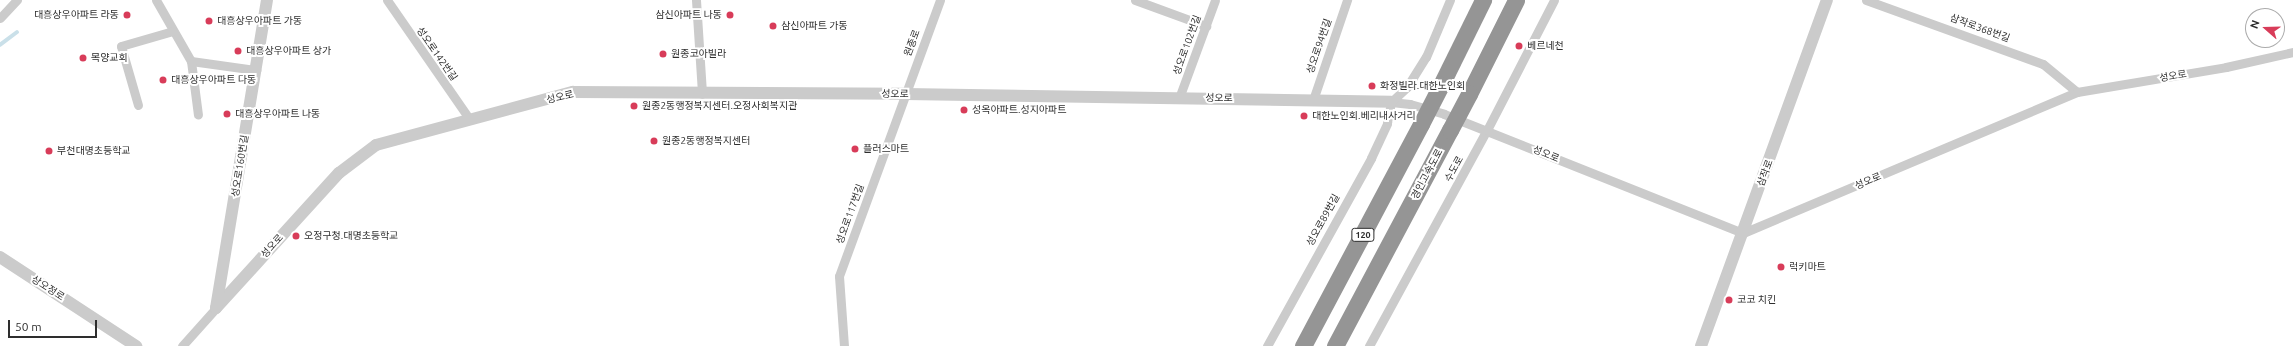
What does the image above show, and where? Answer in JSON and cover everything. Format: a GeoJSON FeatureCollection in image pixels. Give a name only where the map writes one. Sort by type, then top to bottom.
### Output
{"type":"FeatureCollection","features":[{"type":"Feature","properties":{"kind":"highway","name":"120"},"geometry":{"type":"LineString","coordinates":[[1303,346],[1421,124],[1483,0]]}},
{"type":"Feature","properties":{"kind":"highway","name":"경인고속도로"},"geometry":{"type":"LineString","coordinates":[[1335,346],[1469,94],[1516,0]]}},
{"type":"Feature","properties":{"kind":"street"},"geometry":{"type":"LineString","coordinates":[[0,18],[17,0]]}},
{"type":"Feature","properties":{"kind":"street"},"geometry":{"type":"LineString","coordinates":[[156,0],[190,62],[198,115]]}},
{"type":"Feature","properties":{"kind":"street","name":"성오로160번길"},"geometry":{"type":"LineString","coordinates":[[216,308],[267,0]]}},
{"type":"Feature","properties":{"kind":"street","name":"성오로142번길"},"geometry":{"type":"LineString","coordinates":[[387,0],[470,120]]}},
{"type":"Feature","properties":{"kind":"street"},"geometry":{"type":"LineString","coordinates":[[696,0],[702,94]]}},
{"type":"Feature","properties":{"kind":"street","name":"원종로"},"geometry":{"type":"LineString","coordinates":[[905,94],[940,0]]}},
{"type":"Feature","properties":{"kind":"street"},"geometry":{"type":"LineString","coordinates":[[1135,0],[1206,26]]}},
{"type":"Feature","properties":{"kind":"street","name":"성오로102번길"},"geometry":{"type":"LineString","coordinates":[[1179,98],[1215,0]]}},
{"type":"Feature","properties":{"kind":"street","name":"성오로94번길"},"geometry":{"type":"LineString","coordinates":[[1313,100],[1347,0]]}},
{"type":"Feature","properties":{"kind":"street"},"geometry":{"type":"LineString","coordinates":[[1391,102],[1407,87],[1426,57],[1450,0]]}},
{"type":"Feature","properties":{"kind":"street","name":"수도로"},"geometry":{"type":"LineString","coordinates":[[1369,346],[1487,130],[1554,0]]}},
{"type":"Feature","properties":{"kind":"street","name":"삼작로"},"geometry":{"type":"LineString","coordinates":[[1702,346],[1827,0]]}},
{"type":"Feature","properties":{"kind":"street","name":"삼작로368번길"},"geometry":{"type":"LineString","coordinates":[[1866,0],[2044,64],[2077,92]]}},
{"type":"Feature","properties":{"kind":"street"},"geometry":{"type":"LineString","coordinates":[[138,105],[121,46],[173,30]]}},
{"type":"Feature","properties":{"kind":"street","name":"성오로"},"geometry":{"type":"LineString","coordinates":[[182,346],[338,173],[376,145],[573,92],[702,94],[905,94],[1391,102],[1423,107],[1487,130],[1743,233],[2077,92],[2226,67],[2293,52]]}},
{"type":"Feature","properties":{"kind":"street"},"geometry":{"type":"LineString","coordinates":[[190,62],[256,70]]}},
{"type":"Feature","properties":{"kind":"street","name":"성오로117번길"},"geometry":{"type":"LineString","coordinates":[[844,346],[839,276],[905,94]]}},
{"type":"Feature","properties":{"kind":"street","name":"성오로89번길"},"geometry":{"type":"LineString","coordinates":[[1267,346],[1370,158],[1387,123],[1391,102]]}},
{"type":"Feature","properties":{"kind":"street","name":"상오정로"},"geometry":{"type":"LineString","coordinates":[[0,257],[136,346]]}},
{"type":"Feature","properties":{"kind":"waterway"},"geometry":{"type":"LineString","coordinates":[[0,45],[17,32]]}},
{"type":"Feature","properties":{"kind":"place","name":"대흥상우아파트 라동"},"geometry":{"type":"Point","coordinates":[127,15]}},
{"type":"Feature","properties":{"kind":"place","name":"삼신아파트 나동"},"geometry":{"type":"Point","coordinates":[730,15]}},
{"type":"Feature","properties":{"kind":"place","name":"대흥상우아파트 가동"},"geometry":{"type":"Point","coordinates":[209,21]}},
{"type":"Feature","properties":{"kind":"place","name":"삼신아파트 가동"},"geometry":{"type":"Point","coordinates":[773,26]}},
{"type":"Feature","properties":{"kind":"place","name":"베르네천"},"geometry":{"type":"Point","coordinates":[1519,46]}},
{"type":"Feature","properties":{"kind":"place","name":"대흥상우아파트 상가"},"geometry":{"type":"Point","coordinates":[238,51]}},
{"type":"Feature","properties":{"kind":"place","name":"원종코아빌라"},"geometry":{"type":"Point","coordinates":[663,54]}},
{"type":"Feature","properties":{"kind":"place","name":"목양교회"},"geometry":{"type":"Point","coordinates":[83,58]}},
{"type":"Feature","properties":{"kind":"place","name":"대흥상우아파트 다동"},"geometry":{"type":"Point","coordinates":[163,80]}},
{"type":"Feature","properties":{"kind":"place","name":"화정빌라.대한노인회"},"geometry":{"type":"Point","coordinates":[1372,86]}},
{"type":"Feature","properties":{"kind":"place","name":"원종2동행정복지센터.오정사회복지관"},"geometry":{"type":"Point","coordinates":[634,106]}},
{"type":"Feature","properties":{"kind":"place","name":"성옥아파트.성지아파트"},"geometry":{"type":"Point","coordinates":[964,110]}},
{"type":"Feature","properties":{"kind":"place","name":"대흥상우아파트 나동"},"geometry":{"type":"Point","coordinates":[227,114]}},
{"type":"Feature","properties":{"kind":"place","name":"대한노인회.베리내사거리"},"geometry":{"type":"Point","coordinates":[1304,116]}},
{"type":"Feature","properties":{"kind":"place","name":"원종2동행정복지센터"},"geometry":{"type":"Point","coordinates":[654,141]}},
{"type":"Feature","properties":{"kind":"place","name":"플러스마트"},"geometry":{"type":"Point","coordinates":[855,149]}},
{"type":"Feature","properties":{"kind":"place","name":"부천대명초등학교"},"geometry":{"type":"Point","coordinates":[49,151]}},
{"type":"Feature","properties":{"kind":"place","name":"오정구청.대명초등학교"},"geometry":{"type":"Point","coordinates":[296,236]}},
{"type":"Feature","properties":{"kind":"place","name":"럭키마트"},"geometry":{"type":"Point","coordinates":[1781,267]}},
{"type":"Feature","properties":{"kind":"place","name":"코코 치킨"},"geometry":{"type":"Point","coordinates":[1729,300]}}]}
